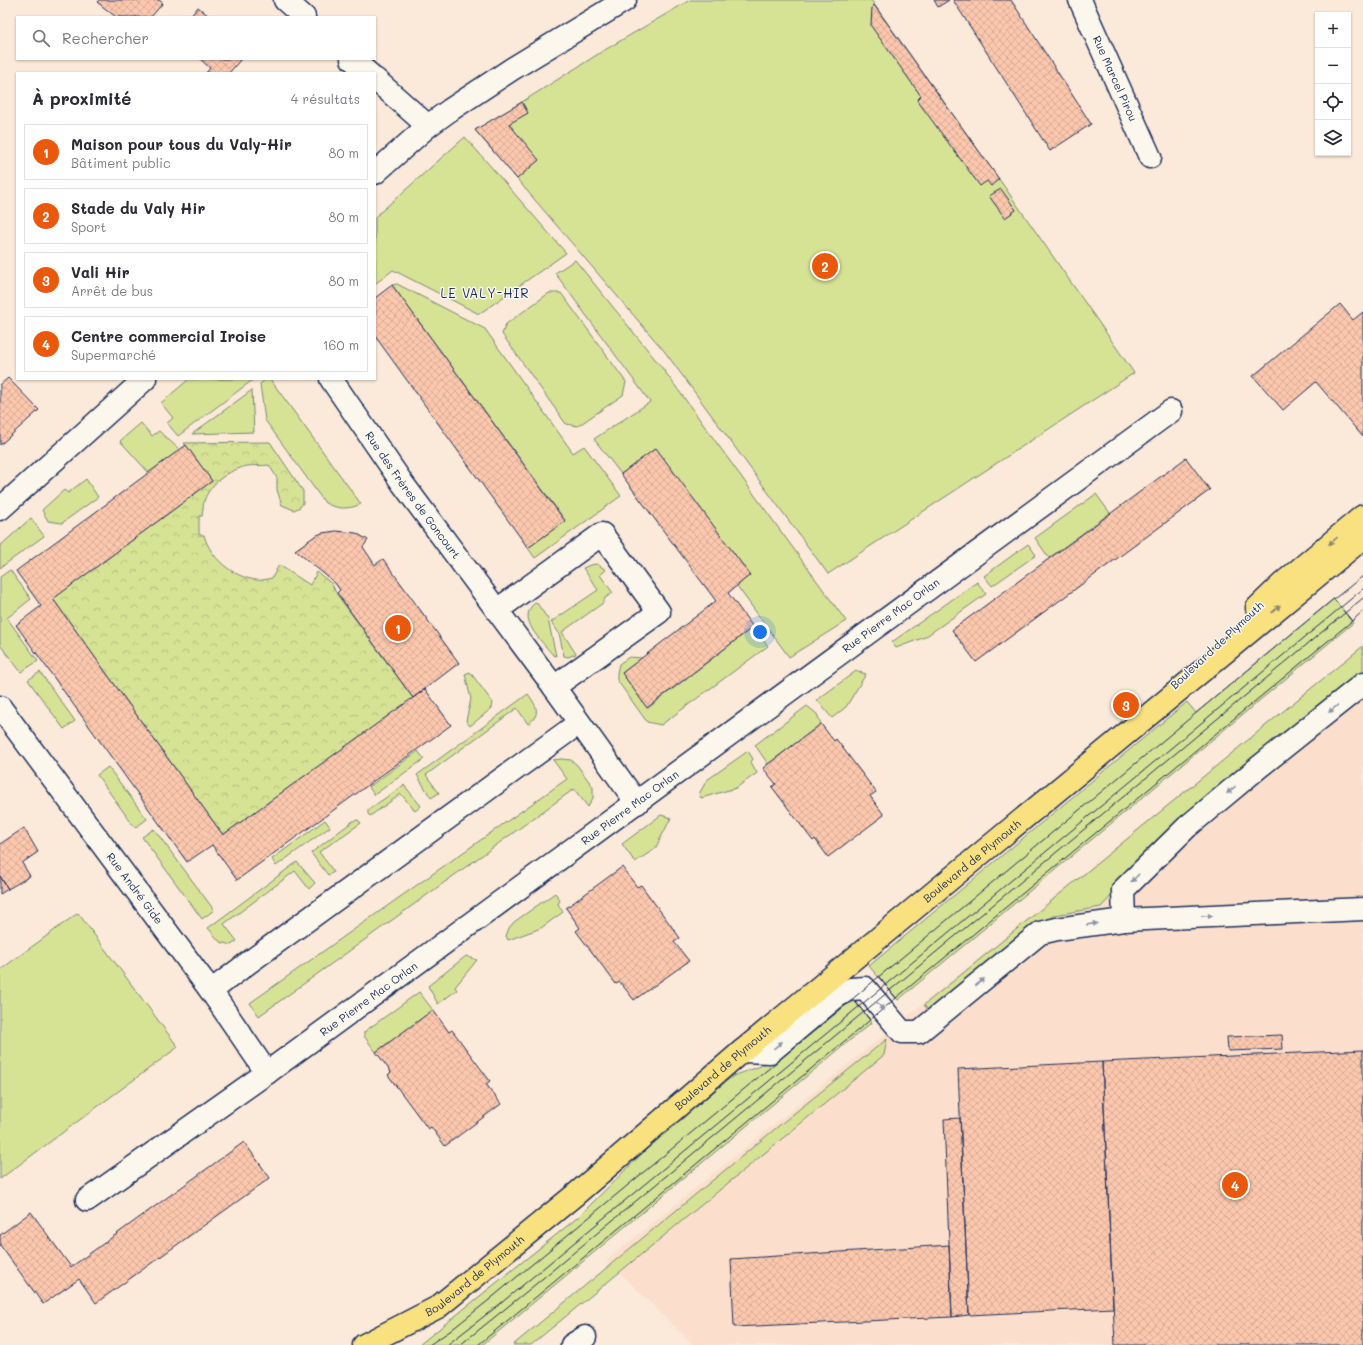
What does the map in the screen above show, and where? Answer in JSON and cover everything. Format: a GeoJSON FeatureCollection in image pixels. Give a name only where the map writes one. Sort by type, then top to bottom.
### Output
{"type":"FeatureCollection","features":[{"type":"Feature","properties":{"kind":"main road","name":"Boulevard de Plymouth"},"geometry":{"type":"LineString","coordinates":[[1074,777],[1283,583],[1363,516]]}},
{"type":"Feature","properties":{"kind":"main road","name":"Boulevard de Plymouth"},"geometry":{"type":"LineString","coordinates":[[364,1345],[438,1307],[576,1194],[742,1051],[1363,538]]}},
{"type":"Feature","properties":{"kind":"street"},"geometry":{"type":"LineString","coordinates":[[285,0],[303,16]]}},
{"type":"Feature","properties":{"kind":"street"},"geometry":{"type":"LineString","coordinates":[[376,172],[428,126],[512,69],[625,0]]}},
{"type":"Feature","properties":{"kind":"street","name":"Rue Marcel Pirou"},"geometry":{"type":"LineString","coordinates":[[1080,0],[1150,156]]}},
{"type":"Feature","properties":{"kind":"street"},"geometry":{"type":"LineString","coordinates":[[353,60],[367,72]]}},
{"type":"Feature","properties":{"kind":"street"},"geometry":{"type":"LineString","coordinates":[[376,80],[428,126]]}},
{"type":"Feature","properties":{"kind":"street"},"geometry":{"type":"LineString","coordinates":[[0,509],[144,380]]}},
{"type":"Feature","properties":{"kind":"street","name":"Rue des Frères de Goncourt"},"geometry":{"type":"LineString","coordinates":[[332,380],[403,484],[554,687],[637,803]]}},
{"type":"Feature","properties":{"kind":"street","name":"Rue Pierre Mac Orlan"},"geometry":{"type":"LineString","coordinates":[[87,1200],[267,1073],[1171,411]]}},
{"type":"Feature","properties":{"kind":"street"},"geometry":{"type":"LineString","coordinates":[[497,610],[602,534],[659,612],[554,687]]}},
{"type":"Feature","properties":{"kind":"street"},"geometry":{"type":"LineString","coordinates":[[1124,920],[1123,890],[1151,862],[1187,827],[1363,684]]}},
{"type":"Feature","properties":{"kind":"street","name":"Rue André Gide"},"geometry":{"type":"LineString","coordinates":[[0,707],[211,991],[267,1073]]}},
{"type":"Feature","properties":{"kind":"street"},"geometry":{"type":"LineString","coordinates":[[211,991],[579,723]]}},
{"type":"Feature","properties":{"kind":"street"},"geometry":{"type":"LineString","coordinates":[[742,1051],[770,1052],[837,996],[851,989],[865,988],[902,1032],[919,1032],[1040,933],[1057,929],[1124,920],[1363,909]]}},
{"type":"Feature","properties":{"kind":"shaded area"},"geometry":{"type":"Polygon","coordinates":[[[1363,646],[1363,1345],[693,1345],[607,1260],[1363,646]]]}},
{"type":"Feature","properties":{"kind":"green space"},"geometry":{"type":"Polygon","coordinates":[[[690,0],[871,0],[999,179],[1134,373],[828,574],[665,352],[475,130],[603,51],[690,0]]]}},
{"type":"Feature","properties":{"kind":"green space"},"geometry":{"type":"Polygon","coordinates":[[[465,137],[566,253],[479,314],[393,270],[376,283],[376,216],[465,137]]]}},
{"type":"Feature","properties":{"kind":"green space"},"geometry":{"type":"Polygon","coordinates":[[[575,260],[663,369],[846,621],[789,657],[737,586],[750,575],[656,449],[621,474],[594,439],[650,402],[555,273],[575,260]]]}},
{"type":"Feature","properties":{"kind":"green space"},"geometry":{"type":"Polygon","coordinates":[[[397,284],[485,329],[573,453],[584,446],[621,496],[535,558],[528,548],[565,520],[392,285],[397,284]]]}},
{"type":"Feature","properties":{"kind":"green space"},"geometry":{"type":"Polygon","coordinates":[[[549,293],[561,293],[626,382],[623,395],[578,426],[566,424],[502,334],[506,324],[549,293]]]}},
{"type":"Feature","properties":{"kind":"green space"},"geometry":{"type":"Polygon","coordinates":[[[188,380],[253,380],[178,436],[167,423],[173,418],[161,403],[188,380]]]}},
{"type":"Feature","properties":{"kind":"green space"},"geometry":{"type":"Polygon","coordinates":[[[265,380],[271,380],[361,504],[343,508],[334,507],[325,503],[265,420],[260,384],[265,380]]]}},
{"type":"Feature","properties":{"kind":"green space"},"geometry":{"type":"Polygon","coordinates":[[[252,390],[254,432],[192,434],[252,390]]]}},
{"type":"Feature","properties":{"kind":"green space"},"geometry":{"type":"Polygon","coordinates":[[[141,423],[152,436],[159,431],[180,450],[149,473],[120,441],[141,423]]]}},
{"type":"Feature","properties":{"kind":"green space"},"geometry":{"type":"Polygon","coordinates":[[[270,442],[303,491],[303,503],[300,507],[294,510],[282,505],[277,490],[277,478],[269,465],[247,466],[227,474],[211,488],[204,501],[202,516],[199,516],[199,535],[204,535],[211,551],[217,559],[231,571],[247,578],[260,580],[272,578],[279,565],[310,585],[317,572],[332,584],[336,593],[413,698],[223,835],[53,599],[212,481],[184,443],[270,442]]]}},
{"type":"Feature","properties":{"kind":"green space"},"geometry":{"type":"Polygon","coordinates":[[[86,479],[98,497],[62,523],[48,521],[42,510],[64,490],[68,493],[86,479]]]}},
{"type":"Feature","properties":{"kind":"green space"},"geometry":{"type":"Polygon","coordinates":[[[1096,494],[1110,513],[1049,558],[1035,538],[1096,494]]]}},
{"type":"Feature","properties":{"kind":"green space"},"geometry":{"type":"Polygon","coordinates":[[[31,518],[44,536],[0,568],[0,546],[31,518]]]}},
{"type":"Feature","properties":{"kind":"green space"},"geometry":{"type":"Polygon","coordinates":[[[1028,544],[1036,555],[992,586],[984,576],[1028,544]]]}},
{"type":"Feature","properties":{"kind":"green space"},"geometry":{"type":"Polygon","coordinates":[[[597,564],[606,570],[600,575],[613,593],[605,598],[603,603],[562,632],[576,654],[568,657],[564,656],[559,633],[551,622],[598,590],[583,568],[597,564]]]}},
{"type":"Feature","properties":{"kind":"green space"},"geometry":{"type":"Polygon","coordinates":[[[10,570],[31,599],[7,618],[38,661],[21,672],[0,645],[0,577],[10,570]]]}},
{"type":"Feature","properties":{"kind":"green space"},"geometry":{"type":"Polygon","coordinates":[[[977,582],[986,594],[925,637],[896,648],[892,642],[977,582]]]}},
{"type":"Feature","properties":{"kind":"green space"},"geometry":{"type":"Polygon","coordinates":[[[1334,599],[1353,623],[898,1000],[896,998],[869,966],[1187,702],[1196,713],[1334,599]]]}},
{"type":"Feature","properties":{"kind":"green space"},"geometry":{"type":"Polygon","coordinates":[[[536,602],[548,619],[556,656],[553,655],[537,636],[529,622],[528,615],[530,608],[536,602]]]}},
{"type":"Feature","properties":{"kind":"green space"},"geometry":{"type":"Polygon","coordinates":[[[753,627],[768,646],[661,725],[647,722],[617,680],[619,664],[629,657],[642,658],[622,673],[648,708],[753,627]]]}},
{"type":"Feature","properties":{"kind":"green space"},"geometry":{"type":"Polygon","coordinates":[[[1363,646],[1363,673],[1198,804],[1101,907],[1055,915],[932,1015],[924,1005],[1363,646]]]}},
{"type":"Feature","properties":{"kind":"green space"},"geometry":{"type":"Polygon","coordinates":[[[856,671],[866,674],[846,707],[832,718],[817,700],[856,671]]]}},
{"type":"Feature","properties":{"kind":"green space"},"geometry":{"type":"Polygon","coordinates":[[[40,672],[75,721],[64,729],[28,680],[40,672]]]}},
{"type":"Feature","properties":{"kind":"green space"},"geometry":{"type":"Polygon","coordinates":[[[470,672],[493,703],[492,708],[470,726],[466,721],[471,699],[465,674],[470,672]]]}},
{"type":"Feature","properties":{"kind":"green space"},"geometry":{"type":"Polygon","coordinates":[[[528,694],[536,709],[535,717],[528,724],[517,708],[426,775],[439,793],[431,798],[417,775],[528,694]]]}},
{"type":"Feature","properties":{"kind":"green space"},"geometry":{"type":"Polygon","coordinates":[[[807,706],[817,714],[821,724],[768,764],[755,745],[807,706]]]}},
{"type":"Feature","properties":{"kind":"green space"},"geometry":{"type":"Polygon","coordinates":[[[418,751],[424,759],[374,795],[369,787],[418,751]]]}},
{"type":"Feature","properties":{"kind":"green space"},"geometry":{"type":"Polygon","coordinates":[[[748,751],[753,759],[751,762],[757,773],[736,788],[701,798],[699,794],[707,780],[748,751]]]}},
{"type":"Feature","properties":{"kind":"green space"},"geometry":{"type":"Polygon","coordinates":[[[553,760],[571,760],[577,765],[593,787],[593,798],[588,807],[574,789],[259,1016],[250,1003],[567,779],[553,760]]]}},
{"type":"Feature","properties":{"kind":"green space"},"geometry":{"type":"Polygon","coordinates":[[[108,767],[147,819],[135,828],[97,775],[108,767]]]}},
{"type":"Feature","properties":{"kind":"green space"},"geometry":{"type":"Polygon","coordinates":[[[404,785],[421,806],[415,811],[401,794],[370,816],[368,814],[368,810],[404,785]]]}},
{"type":"Feature","properties":{"kind":"green space"},"geometry":{"type":"Polygon","coordinates":[[[661,815],[671,818],[655,849],[635,862],[622,844],[661,815]]]}},
{"type":"Feature","properties":{"kind":"green space"},"geometry":{"type":"Polygon","coordinates":[[[325,820],[330,827],[276,866],[272,859],[325,820]]]}},
{"type":"Feature","properties":{"kind":"green space"},"geometry":{"type":"Polygon","coordinates":[[[358,820],[361,823],[319,852],[334,872],[328,875],[311,853],[353,821],[358,820]]]}},
{"type":"Feature","properties":{"kind":"green space"},"geometry":{"type":"Polygon","coordinates":[[[154,829],[214,910],[202,919],[142,837],[154,829]]]}},
{"type":"Feature","properties":{"kind":"green space"},"geometry":{"type":"Polygon","coordinates":[[[297,862],[315,883],[309,889],[295,871],[224,924],[237,941],[231,945],[220,942],[208,928],[297,862]]]}},
{"type":"Feature","properties":{"kind":"green space"},"geometry":{"type":"Polygon","coordinates":[[[555,893],[560,900],[558,904],[563,912],[541,928],[508,940],[506,936],[509,928],[514,922],[555,893]]]}},
{"type":"Feature","properties":{"kind":"green space"},"geometry":{"type":"Polygon","coordinates":[[[78,913],[178,1047],[0,1179],[0,970],[78,913]]]}},
{"type":"Feature","properties":{"kind":"green space"},"geometry":{"type":"Polygon","coordinates":[[[466,956],[477,960],[455,987],[457,990],[438,1004],[428,986],[466,956]]]}},
{"type":"Feature","properties":{"kind":"green space"},"geometry":{"type":"Polygon","coordinates":[[[419,992],[433,1010],[376,1052],[364,1036],[364,1032],[419,992]]]}},
{"type":"Feature","properties":{"kind":"green space"},"geometry":{"type":"Polygon","coordinates":[[[850,995],[872,1022],[482,1345],[419,1345],[577,1218],[666,1130],[733,1076],[761,1066],[780,1053],[850,995]]]}},
{"type":"Feature","properties":{"kind":"green space"},"geometry":{"type":"Polygon","coordinates":[[[887,1039],[884,1055],[531,1345],[513,1345],[787,1119],[887,1039]]]}},
{"type":"Feature","properties":{"kind":"building"},"geometry":{"type":"Polygon","coordinates":[[[99,0],[159,0],[163,3],[152,16],[115,16],[97,2],[99,0]]]}},
{"type":"Feature","properties":{"kind":"building"},"geometry":{"type":"Polygon","coordinates":[[[934,0],[949,0],[938,7],[934,0]]]}},
{"type":"Feature","properties":{"kind":"building"},"geometry":{"type":"Polygon","coordinates":[[[953,0],[1011,0],[1091,124],[1050,151],[953,0]]]}},
{"type":"Feature","properties":{"kind":"building"},"geometry":{"type":"Polygon","coordinates":[[[874,5],[999,179],[991,186],[987,181],[980,186],[917,100],[921,96],[871,26],[872,7],[874,5]]]}},
{"type":"Feature","properties":{"kind":"building"},"geometry":{"type":"Polygon","coordinates":[[[198,7],[209,16],[191,16],[198,7]]]}},
{"type":"Feature","properties":{"kind":"building"},"geometry":{"type":"Polygon","coordinates":[[[201,60],[240,60],[230,72],[207,72],[210,68],[201,60]]]}},
{"type":"Feature","properties":{"kind":"building"},"geometry":{"type":"Polygon","coordinates":[[[522,102],[528,113],[509,124],[539,160],[517,179],[475,130],[522,102]]]}},
{"type":"Feature","properties":{"kind":"building"},"geometry":{"type":"Polygon","coordinates":[[[1001,189],[1016,210],[1005,218],[989,196],[1001,189]]]}},
{"type":"Feature","properties":{"kind":"building"},"geometry":{"type":"Polygon","coordinates":[[[392,285],[565,521],[528,548],[376,337],[376,297],[392,285]]]}},
{"type":"Feature","properties":{"kind":"building"},"geometry":{"type":"Polygon","coordinates":[[[1340,304],[1353,320],[1363,312],[1363,437],[1316,382],[1283,410],[1253,376],[1340,304]]]}},
{"type":"Feature","properties":{"kind":"building"},"geometry":{"type":"Polygon","coordinates":[[[8,378],[39,410],[0,445],[0,385],[8,378]]]}},
{"type":"Feature","properties":{"kind":"building"},"geometry":{"type":"Polygon","coordinates":[[[186,445],[212,481],[53,599],[223,835],[425,689],[451,725],[237,880],[212,845],[187,862],[16,625],[41,606],[16,571],[186,445]]]}},
{"type":"Feature","properties":{"kind":"building"},"geometry":{"type":"Polygon","coordinates":[[[656,448],[750,575],[728,593],[753,627],[647,708],[622,673],[716,601],[621,474],[656,448]]]}},
{"type":"Feature","properties":{"kind":"building"},"geometry":{"type":"Polygon","coordinates":[[[1186,458],[1210,490],[976,662],[952,630],[1186,458]]]}},
{"type":"Feature","properties":{"kind":"building"},"geometry":{"type":"Polygon","coordinates":[[[336,531],[356,533],[368,540],[363,547],[375,565],[383,559],[459,663],[413,698],[337,593],[340,590],[335,583],[295,550],[315,536],[322,533],[336,531]]]}},
{"type":"Feature","properties":{"kind":"building"},"geometry":{"type":"Polygon","coordinates":[[[821,724],[834,741],[836,739],[876,792],[870,796],[884,815],[828,857],[815,839],[813,841],[772,787],[776,784],[763,768],[821,724]]]}},
{"type":"Feature","properties":{"kind":"building"},"geometry":{"type":"Polygon","coordinates":[[[24,828],[38,852],[22,863],[30,876],[8,889],[0,876],[0,844],[24,828]]]}},
{"type":"Feature","properties":{"kind":"building"},"geometry":{"type":"Polygon","coordinates":[[[622,867],[637,887],[641,885],[680,938],[674,942],[689,961],[634,1000],[620,982],[616,984],[576,931],[580,928],[566,908],[622,867]]]}},
{"type":"Feature","properties":{"kind":"building"},"geometry":{"type":"Polygon","coordinates":[[[0,876],[8,889],[0,894],[0,876]]]}},
{"type":"Feature","properties":{"kind":"building"},"geometry":{"type":"Polygon","coordinates":[[[433,1010],[449,1032],[452,1030],[490,1081],[486,1084],[501,1104],[445,1146],[431,1127],[428,1129],[388,1075],[391,1072],[376,1052],[433,1010]]]}},
{"type":"Feature","properties":{"kind":"building"},"geometry":{"type":"Polygon","coordinates":[[[1282,1035],[1283,1049],[1228,1051],[1227,1037],[1282,1035]]]}},
{"type":"Feature","properties":{"kind":"building"},"geometry":{"type":"Polygon","coordinates":[[[1363,1050],[1363,1345],[1115,1345],[1102,1062],[1363,1050]]]}},
{"type":"Feature","properties":{"kind":"building"},"geometry":{"type":"Polygon","coordinates":[[[1102,1062],[1113,1308],[969,1315],[958,1069],[1102,1062]]]}},
{"type":"Feature","properties":{"kind":"building"},"geometry":{"type":"Polygon","coordinates":[[[960,1118],[969,1315],[952,1317],[944,1119],[960,1118]]]}},
{"type":"Feature","properties":{"kind":"building"},"geometry":{"type":"Polygon","coordinates":[[[244,1142],[270,1178],[96,1303],[79,1279],[43,1304],[0,1245],[0,1235],[31,1212],[71,1267],[244,1142]]]}},
{"type":"Feature","properties":{"kind":"building"},"geometry":{"type":"Polygon","coordinates":[[[949,1245],[952,1317],[734,1327],[731,1259],[949,1245]]]}},
{"type":"Feature","properties":{"kind":"tram line"},"geometry":{"type":"LineString","coordinates":[[1337,603],[1334,599],[1363,576]]}},
{"type":"Feature","properties":{"kind":"tram line"},"geometry":{"type":"LineString","coordinates":[[447,1345],[500,1304],[1363,589]]}},
{"type":"Feature","properties":{"kind":"tram line"},"geometry":{"type":"LineString","coordinates":[[460,1345],[531,1288],[1363,598]]}},
{"type":"Feature","properties":{"kind":"tram line"},"geometry":{"type":"LineString","coordinates":[[1334,599],[1352,621],[896,998],[879,977],[1334,599]]}},
{"type":"Feature","properties":{"kind":"tram line"},"geometry":{"type":"LineString","coordinates":[[1348,617],[1352,621],[1363,611]]}},
{"type":"Feature","properties":{"kind":"tram line"},"geometry":{"type":"LineString","coordinates":[[879,977],[896,998],[870,1020],[853,999],[879,977]]}},
{"type":"Feature","properties":{"kind":"tram line"},"geometry":{"type":"LineString","coordinates":[[429,1345],[450,1331],[489,1300],[853,999],[870,1020],[478,1345]]}},
{"type":"Feature","properties":{"kind":"place","name":"Stade du Valy Hir"},"geometry":{"type":"Point","coordinates":[825,266]}},
{"type":"Feature","properties":{"kind":"place","name":"Maison pour tous du Valy-Hir"},"geometry":{"type":"Point","coordinates":[398,628]}},
{"type":"Feature","properties":{"kind":"place","name":"Vali Hir"},"geometry":{"type":"Point","coordinates":[1126,705]}},
{"type":"Feature","properties":{"kind":"place","name":"Centre commercial Iroise"},"geometry":{"type":"Point","coordinates":[1235,1185]}},
{"type":"Feature","properties":{"kind":"district","name":"LE VALY-HIR"},"geometry":{"type":"Point","coordinates":[485,293]}}]}
